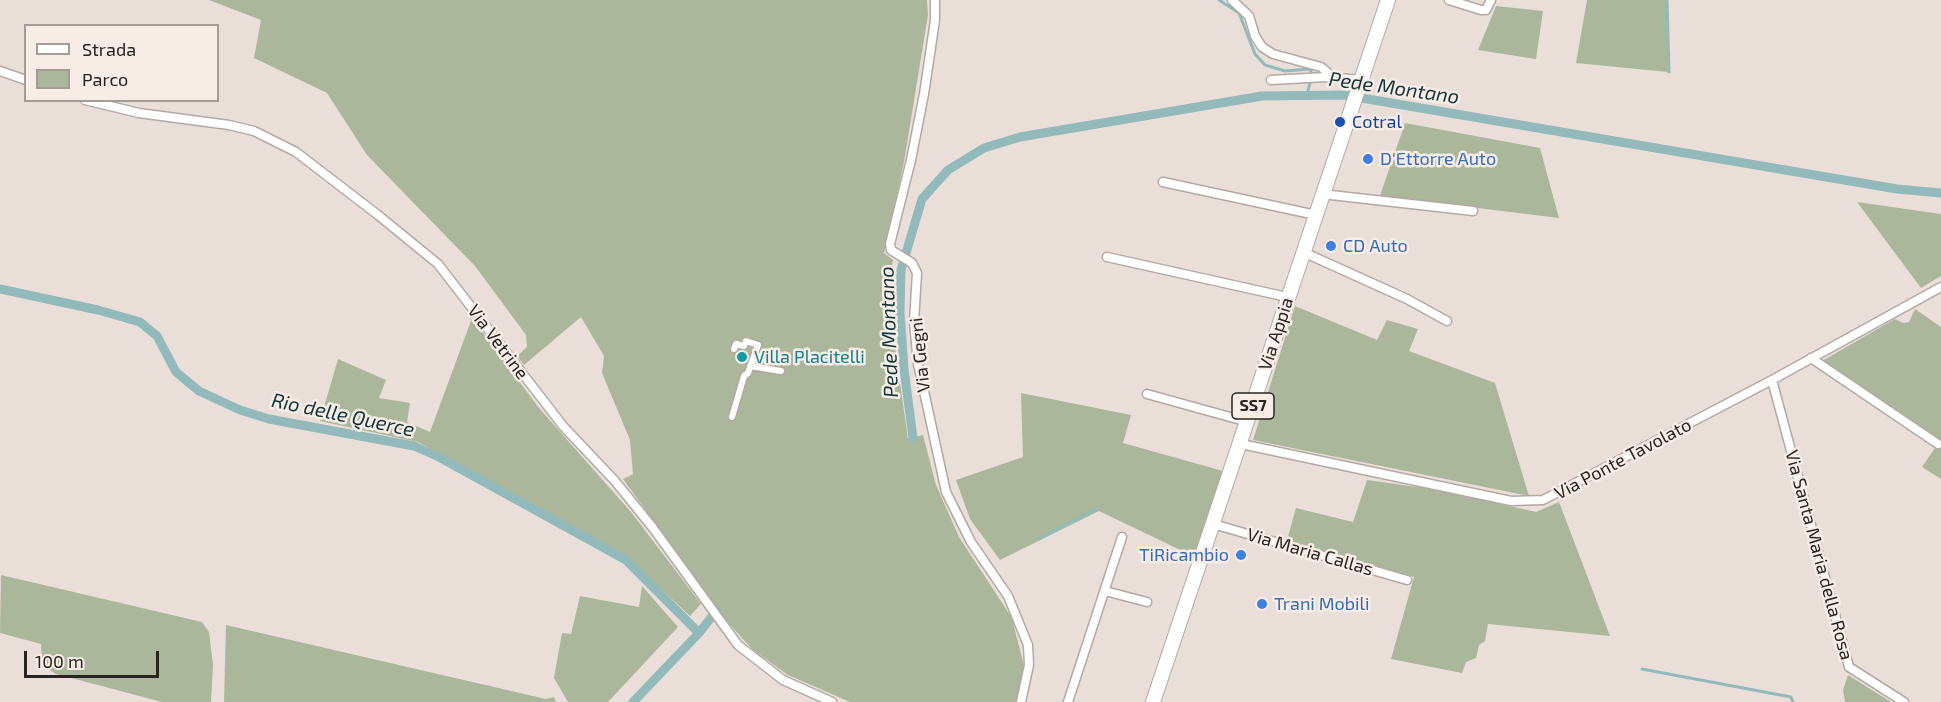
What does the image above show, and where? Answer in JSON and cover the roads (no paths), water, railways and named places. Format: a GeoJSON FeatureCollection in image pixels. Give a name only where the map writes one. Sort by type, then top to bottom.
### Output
{"type":"FeatureCollection","features":[{"type":"Feature","properties":{"kind":"main road","name":"Via Appia"},"geometry":{"type":"LineString","coordinates":[[1153,702],[1388,0]]}},
{"type":"Feature","properties":{"kind":"street","name":"Via Gegni"},"geometry":{"type":"LineString","coordinates":[[935,0],[935,20],[924,94],[911,160],[890,244],[891,250],[912,263],[917,273],[914,322],[918,364],[931,436],[946,492],[971,542],[1008,596],[1028,645],[1029,665],[1020,702]]}},
{"type":"Feature","properties":{"kind":"street"},"geometry":{"type":"LineString","coordinates":[[1232,0],[1249,16],[1255,36],[1262,46],[1273,54],[1321,67],[1327,72],[1326,77]]}},
{"type":"Feature","properties":{"kind":"street"},"geometry":{"type":"LineString","coordinates":[[1449,0],[1481,10],[1486,10],[1491,0]]}},
{"type":"Feature","properties":{"kind":"street"},"geometry":{"type":"LineString","coordinates":[[0,71],[24,79]]}},
{"type":"Feature","properties":{"kind":"street"},"geometry":{"type":"LineString","coordinates":[[1271,80],[1326,77],[1361,81]]}},
{"type":"Feature","properties":{"kind":"street","name":"Via Vetrine"},"geometry":{"type":"LineString","coordinates":[[93,102],[139,113],[229,125],[254,131],[296,152],[378,215],[438,264],[563,426],[615,482],[653,528],[738,645],[783,680],[832,702]]}},
{"type":"Feature","properties":{"kind":"street"},"geometry":{"type":"LineString","coordinates":[[1163,182],[1316,215]]}},
{"type":"Feature","properties":{"kind":"street"},"geometry":{"type":"LineString","coordinates":[[1322,194],[1473,211]]}},
{"type":"Feature","properties":{"kind":"street"},"geometry":{"type":"LineString","coordinates":[[1303,252],[1447,321]]}},
{"type":"Feature","properties":{"kind":"street"},"geometry":{"type":"LineString","coordinates":[[1107,257],[1287,297]]}},
{"type":"Feature","properties":{"kind":"street","name":"Via Ponte Tavolato"},"geometry":{"type":"LineString","coordinates":[[1241,444],[1511,501],[1543,500],[1772,380],[1941,287]]}},
{"type":"Feature","properties":{"kind":"street"},"geometry":{"type":"LineString","coordinates":[[732,417],[758,345],[746,341],[744,346],[736,344],[734,349]]}},
{"type":"Feature","properties":{"kind":"street"},"geometry":{"type":"LineString","coordinates":[[1811,358],[1938,444]]}},
{"type":"Feature","properties":{"kind":"street"},"geometry":{"type":"LineString","coordinates":[[750,366],[781,371]]}},
{"type":"Feature","properties":{"kind":"street","name":"Via Santa Maria della Rosa"},"geometry":{"type":"LineString","coordinates":[[1772,380],[1849,667],[1904,702]]}},
{"type":"Feature","properties":{"kind":"street"},"geometry":{"type":"LineString","coordinates":[[1147,394],[1248,422]]}},
{"type":"Feature","properties":{"kind":"street","name":"Via Maria Callas"},"geometry":{"type":"LineString","coordinates":[[1213,524],[1407,580]]}},
{"type":"Feature","properties":{"kind":"street"},"geometry":{"type":"LineString","coordinates":[[1068,702],[1122,537]]}},
{"type":"Feature","properties":{"kind":"street"},"geometry":{"type":"LineString","coordinates":[[1105,591],[1147,602]]}},
{"type":"Feature","properties":{"kind":"waterway"},"geometry":{"type":"LineString","coordinates":[[1219,0],[1239,13],[1255,54],[1265,65],[1285,71],[1310,69],[1312,74],[1307,95]]}},
{"type":"Feature","properties":{"kind":"waterway"},"geometry":{"type":"LineString","coordinates":[[1667,0],[1669,72]]}},
{"type":"Feature","properties":{"kind":"waterway","name":"Pede Montano"},"geometry":{"type":"LineString","coordinates":[[913,438],[904,369],[900,312],[901,270],[922,199],[948,170],[984,148],[1020,137],[1262,96],[1344,95],[1897,189],[1941,193]]}},
{"type":"Feature","properties":{"kind":"waterway","name":"Rio delle Querce"},"geometry":{"type":"LineString","coordinates":[[0,289],[98,310],[140,322],[157,336],[176,372],[199,391],[240,410],[269,419],[414,446],[439,457],[626,560],[699,633]]}},
{"type":"Feature","properties":{"kind":"waterway"},"geometry":{"type":"LineString","coordinates":[[1039,539],[1096,509]]}},
{"type":"Feature","properties":{"kind":"waterway","name":"Pede Montano"},"geometry":{"type":"LineString","coordinates":[[633,702],[699,633],[717,610]]}},
{"type":"Feature","properties":{"kind":"waterway"},"geometry":{"type":"LineString","coordinates":[[1642,669],[1791,697],[1793,702]]}},
{"type":"Feature","properties":{"kind":"place","name":"Cotral"},"geometry":{"type":"Point","coordinates":[1340,122]}},
{"type":"Feature","properties":{"kind":"place","name":"D'Ettorre Auto"},"geometry":{"type":"Point","coordinates":[1368,159]}},
{"type":"Feature","properties":{"kind":"place","name":"CD Auto"},"geometry":{"type":"Point","coordinates":[1331,246]}},
{"type":"Feature","properties":{"kind":"place","name":"Villa Placitelli"},"geometry":{"type":"Point","coordinates":[742,357]}},
{"type":"Feature","properties":{"kind":"place","name":"TiRicambio"},"geometry":{"type":"Point","coordinates":[1241,555]}},
{"type":"Feature","properties":{"kind":"place","name":"Trani Mobili"},"geometry":{"type":"Point","coordinates":[1262,604]}}]}
